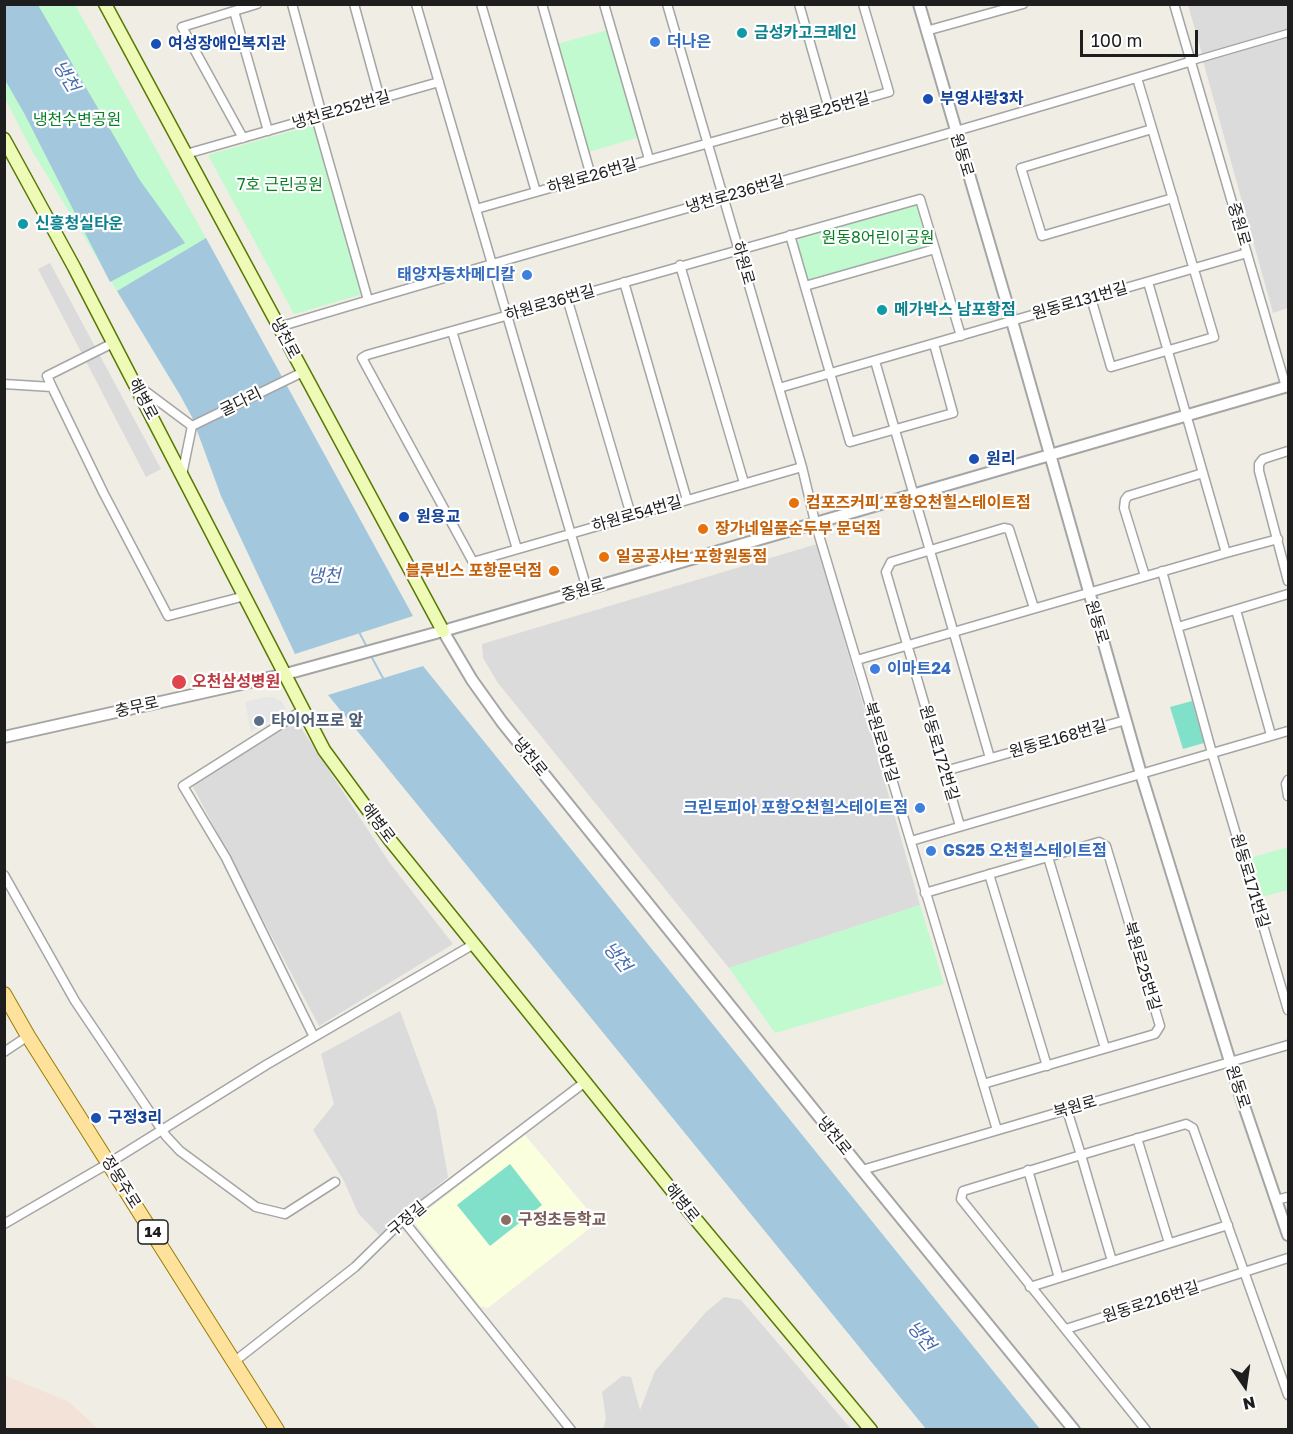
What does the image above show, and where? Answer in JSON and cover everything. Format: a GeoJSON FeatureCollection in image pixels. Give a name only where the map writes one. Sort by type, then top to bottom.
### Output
{"type":"FeatureCollection","features":[{"type":"Feature","properties":{"kind":"main road","name":"냉천로"},"geometry":{"type":"LineString","coordinates":[[105,4],[443,631]]}},
{"type":"Feature","properties":{"kind":"main road","name":"해병로"},"geometry":{"type":"LineString","coordinates":[[6,143],[134,382],[324,750],[390,840],[474,945],[678,1198],[871,1430]]}},
{"type":"Feature","properties":{"kind":"main road","name":"정몽주로"},"geometry":{"type":"LineString","coordinates":[[4,994],[28,1036],[277,1430]]}},
{"type":"Feature","properties":{"kind":"street"},"geometry":{"type":"LineString","coordinates":[[243,138],[182,27],[257,4]]}},
{"type":"Feature","properties":{"kind":"street"},"geometry":{"type":"LineString","coordinates":[[292,4],[368,300]]}},
{"type":"Feature","properties":{"kind":"street"},"geometry":{"type":"LineString","coordinates":[[354,4],[380,99]]}},
{"type":"Feature","properties":{"kind":"street"},"geometry":{"type":"LineString","coordinates":[[416,4],[587,589]]}},
{"type":"Feature","properties":{"kind":"street"},"geometry":{"type":"LineString","coordinates":[[481,4],[536,192]]}},
{"type":"Feature","properties":{"kind":"street"},"geometry":{"type":"LineString","coordinates":[[542,4],[591,176]]}},
{"type":"Feature","properties":{"kind":"street"},"geometry":{"type":"LineString","coordinates":[[603,4],[649,159]]}},
{"type":"Feature","properties":{"kind":"street","name":"하원로"},"geometry":{"type":"LineString","coordinates":[[668,4],[802,467],[815,522]]}},
{"type":"Feature","properties":{"kind":"street"},"geometry":{"type":"LineString","coordinates":[[799,4],[829,109]]}},
{"type":"Feature","properties":{"kind":"street","name":"하원로25번길"},"geometry":{"type":"LineString","coordinates":[[708,142],[889,92],[863,4]]}},
{"type":"Feature","properties":{"kind":"street","name":"원동로"},"geometry":{"type":"LineString","coordinates":[[918,4],[1012,321],[1141,774],[1230,1062],[1288,1235]]}},
{"type":"Feature","properties":{"kind":"street"},"geometry":{"type":"LineString","coordinates":[[926,31],[1023,4]]}},
{"type":"Feature","properties":{"kind":"street","name":"중원로"},"geometry":{"type":"LineString","coordinates":[[304,669],[443,631],[1287,387],[1174,4]]}},
{"type":"Feature","properties":{"kind":"street"},"geometry":{"type":"LineString","coordinates":[[234,11],[268,131]]}},
{"type":"Feature","properties":{"kind":"street"},"geometry":{"type":"LineString","coordinates":[[1192,61],[1288,33]]}},
{"type":"Feature","properties":{"kind":"street","name":"냉천로236번길"},"geometry":{"type":"LineString","coordinates":[[279,327],[492,263],[1192,61]]}},
{"type":"Feature","properties":{"kind":"street"},"geometry":{"type":"LineString","coordinates":[[1091,298],[1111,367],[1214,338],[1137,78]]}},
{"type":"Feature","properties":{"kind":"street","name":"냉천로252번길"},"geometry":{"type":"LineString","coordinates":[[186,154],[439,82]]}},
{"type":"Feature","properties":{"kind":"street"},"geometry":{"type":"LineString","coordinates":[[1152,129],[1022,168],[1042,236],[1173,198]]}},
{"type":"Feature","properties":{"kind":"street","name":"하원로26번길"},"geometry":{"type":"LineString","coordinates":[[476,209],[708,142]]}},
{"type":"Feature","properties":{"kind":"street","name":"하원로36번길"},"geometry":{"type":"LineString","coordinates":[[473,562],[362,358],[920,199],[935,249]]}},
{"type":"Feature","properties":{"kind":"street"},"geometry":{"type":"LineString","coordinates":[[790,235],[850,442],[953,413],[933,344]]}},
{"type":"Feature","properties":{"kind":"street"},"geometry":{"type":"LineString","coordinates":[[805,286],[935,249],[961,336]]}},
{"type":"Feature","properties":{"kind":"street","name":"원동로131번길"},"geometry":{"type":"LineString","coordinates":[[779,388],[1247,253]]}},
{"type":"Feature","properties":{"kind":"street"},"geometry":{"type":"LineString","coordinates":[[681,266],[744,483]]}},
{"type":"Feature","properties":{"kind":"street"},"geometry":{"type":"LineString","coordinates":[[624,282],[687,500]]}},
{"type":"Feature","properties":{"kind":"street","name":"원동로131번길"},"geometry":{"type":"LineString","coordinates":[[1148,282],[1168,351]]}},
{"type":"Feature","properties":{"kind":"street"},"geometry":{"type":"LineString","coordinates":[[567,298],[631,515]]}},
{"type":"Feature","properties":{"kind":"street"},"geometry":{"type":"LineString","coordinates":[[452,331],[517,549]]}},
{"type":"Feature","properties":{"kind":"street"},"geometry":{"type":"LineString","coordinates":[[113,343],[46,376],[168,616],[245,596]]}},
{"type":"Feature","properties":{"kind":"street"},"geometry":{"type":"LineString","coordinates":[[1168,351],[1226,553]]}},
{"type":"Feature","properties":{"kind":"street"},"geometry":{"type":"LineString","coordinates":[[875,360],[913,494]]}},
{"type":"Feature","properties":{"kind":"street","name":"굴다리"},"geometry":{"type":"LineString","coordinates":[[193,425],[303,372]]}},
{"type":"Feature","properties":{"kind":"street"},"geometry":{"type":"LineString","coordinates":[[134,382],[193,425],[182,475]]}},
{"type":"Feature","properties":{"kind":"street"},"geometry":{"type":"LineString","coordinates":[[4,384],[52,387]]}},
{"type":"Feature","properties":{"kind":"street"},"geometry":{"type":"LineString","coordinates":[[1288,451],[1263,459],[1259,464],[1288,581]]}},
{"type":"Feature","properties":{"kind":"street","name":"하원로54번길"},"geometry":{"type":"LineString","coordinates":[[473,562],[570,532],[802,467]]}},
{"type":"Feature","properties":{"kind":"street"},"geometry":{"type":"LineString","coordinates":[[1145,576],[1124,507],[1125,500],[1128,496],[1203,474]]}},
{"type":"Feature","properties":{"kind":"street","name":"원동로168번길"},"geometry":{"type":"LineString","coordinates":[[913,494],[990,758]]}},
{"type":"Feature","properties":{"kind":"street","name":"북원로9번길"},"geometry":{"type":"LineString","coordinates":[[815,522],[997,1130]]}},
{"type":"Feature","properties":{"kind":"street"},"geometry":{"type":"LineString","coordinates":[[929,550],[1004,528],[1009,529],[1034,608]]}},
{"type":"Feature","properties":{"kind":"street"},"geometry":{"type":"LineString","coordinates":[[857,660],[1278,539]]}},
{"type":"Feature","properties":{"kind":"street","name":"원동로172번길"},"geometry":{"type":"LineString","coordinates":[[929,550],[891,562],[886,572],[960,826]]}},
{"type":"Feature","properties":{"kind":"street","name":"원동로171번길"},"geometry":{"type":"LineString","coordinates":[[1162,571],[1212,753],[1288,1010]]}},
{"type":"Feature","properties":{"kind":"street"},"geometry":{"type":"LineString","coordinates":[[1178,627],[1288,594]]}},
{"type":"Feature","properties":{"kind":"street"},"geometry":{"type":"LineString","coordinates":[[1236,610],[1271,735]]}},
{"type":"Feature","properties":{"kind":"street","name":"냉천로"},"geometry":{"type":"LineString","coordinates":[[443,631],[492,708],[862,1170],[1074,1430]]}},
{"type":"Feature","properties":{"kind":"street","name":"충무로"},"geometry":{"type":"LineString","coordinates":[[4,737],[304,669]]}},
{"type":"Feature","properties":{"kind":"street"},"geometry":{"type":"LineString","coordinates":[[303,710],[183,786],[226,858],[314,1037]]}},
{"type":"Feature","properties":{"kind":"street","name":"원동로168번길"},"geometry":{"type":"LineString","coordinates":[[945,771],[1126,720]]}},
{"type":"Feature","properties":{"kind":"street"},"geometry":{"type":"LineString","coordinates":[[910,841],[1288,730]]}},
{"type":"Feature","properties":{"kind":"street"},"geometry":{"type":"LineString","coordinates":[[1288,780],[1286,784],[1288,796]]}},
{"type":"Feature","properties":{"kind":"street","name":"북원로25번길"},"geometry":{"type":"LineString","coordinates":[[983,1084],[1155,1034],[1160,1026],[1106,846],[1099,842],[1048,857]]}},
{"type":"Feature","properties":{"kind":"street"},"geometry":{"type":"LineString","coordinates":[[925,893],[1048,857],[1105,1048]]}},
{"type":"Feature","properties":{"kind":"street"},"geometry":{"type":"LineString","coordinates":[[990,874],[1047,1066]]}},
{"type":"Feature","properties":{"kind":"street"},"geometry":{"type":"LineString","coordinates":[[4,875],[75,1001],[161,1130],[180,1151],[256,1207],[285,1214],[335,1182]]}},
{"type":"Feature","properties":{"kind":"street"},"geometry":{"type":"LineString","coordinates":[[4,1224],[314,1037],[474,945]]}},
{"type":"Feature","properties":{"kind":"street"},"geometry":{"type":"LineString","coordinates":[[4,1052],[28,1036]]}},
{"type":"Feature","properties":{"kind":"street","name":"북원로"},"geometry":{"type":"LineString","coordinates":[[862,1170],[1288,1046]]}},
{"type":"Feature","properties":{"kind":"street","name":"구정길"},"geometry":{"type":"LineString","coordinates":[[235,1361],[355,1267],[403,1220],[585,1082]]}},
{"type":"Feature","properties":{"kind":"street"},"geometry":{"type":"LineString","coordinates":[[1068,1110],[1112,1261]]}},
{"type":"Feature","properties":{"kind":"street"},"geometry":{"type":"LineString","coordinates":[[1146,1430],[961,1200],[963,1191],[1186,1124],[1193,1128],[1288,1395]]}},
{"type":"Feature","properties":{"kind":"street"},"geometry":{"type":"LineString","coordinates":[[1137,1138],[1169,1243]]}},
{"type":"Feature","properties":{"kind":"street"},"geometry":{"type":"LineString","coordinates":[[1028,1170],[1059,1278]]}},
{"type":"Feature","properties":{"kind":"street"},"geometry":{"type":"LineString","coordinates":[[1276,1200],[1288,1197]]}},
{"type":"Feature","properties":{"kind":"street"},"geometry":{"type":"LineString","coordinates":[[403,1220],[571,1430]]}},
{"type":"Feature","properties":{"kind":"street"},"geometry":{"type":"LineString","coordinates":[[1030,1287],[1228,1225]]}},
{"type":"Feature","properties":{"kind":"street","name":"원동로216번길"},"geometry":{"type":"LineString","coordinates":[[1066,1329],[1288,1258]]}},
{"type":"Feature","properties":{"kind":"shaded area"},"geometry":{"type":"Polygon","coordinates":[[[1188,5],[1288,5],[1288,30],[1202,54],[1188,5]]]}},
{"type":"Feature","properties":{"kind":"shaded area"},"geometry":{"type":"Polygon","coordinates":[[[1288,37],[1288,308],[1273,313],[1203,61],[1288,37]]]}},
{"type":"Feature","properties":{"kind":"shaded area"},"geometry":{"type":"Polygon","coordinates":[[[50,263],[161,469],[146,477],[38,269],[50,263]]]}},
{"type":"Feature","properties":{"kind":"shaded area"},"geometry":{"type":"Polygon","coordinates":[[[817,544],[920,905],[729,968],[498,683],[483,658],[482,644],[817,544]]]}},
{"type":"Feature","properties":{"kind":"shaded area","name":"타이어프로 앞"},"geometry":{"type":"Polygon","coordinates":[[[274,697],[282,702],[287,711],[251,732],[245,702],[274,697]]]}},
{"type":"Feature","properties":{"kind":"shaded area"},"geometry":{"type":"Polygon","coordinates":[[[296,720],[389,862],[453,944],[319,1026],[192,785],[296,720]]]}},
{"type":"Feature","properties":{"kind":"shaded area"},"geometry":{"type":"Polygon","coordinates":[[[400,1011],[436,1109],[448,1177],[379,1235],[358,1213],[344,1181],[313,1130],[334,1104],[321,1054],[400,1011]]]}},
{"type":"Feature","properties":{"kind":"shaded area","name":"구정초등학교"},"geometry":{"type":"Polygon","coordinates":[[[525,1135],[598,1222],[488,1308],[480,1306],[415,1223],[417,1218],[525,1135]]]}},
{"type":"Feature","properties":{"kind":"shaded area"},"geometry":{"type":"Polygon","coordinates":[[[724,1297],[741,1300],[851,1429],[603,1429],[606,1419],[602,1392],[622,1376],[631,1377],[640,1410],[655,1371],[706,1312],[724,1297]]]}},
{"type":"Feature","properties":{"kind":"shaded area"},"geometry":{"type":"Polygon","coordinates":[[[4,1375],[69,1402],[98,1429],[5,1429],[4,1375]]]}},
{"type":"Feature","properties":{"kind":"green space","name":"냉천수변공원"},"geometry":{"type":"Polygon","coordinates":[[[5,5],[75,5],[206,238],[117,291],[31,149],[5,98],[5,5]]]}},
{"type":"Feature","properties":{"kind":"green space"},"geometry":{"type":"Polygon","coordinates":[[[611,29],[643,136],[585,153],[554,45],[611,29]]]}},
{"type":"Feature","properties":{"kind":"green space","name":"7호 근린공원"},"geometry":{"type":"Polygon","coordinates":[[[313,125],[361,292],[360,295],[294,314],[208,155],[313,125]]]}},
{"type":"Feature","properties":{"kind":"green space","name":"원동8어린이공원"},"geometry":{"type":"Polygon","coordinates":[[[912,204],[918,207],[928,248],[808,283],[797,243],[799,237],[912,204]]]}},
{"type":"Feature","properties":{"kind":"green space"},"geometry":{"type":"Polygon","coordinates":[[[1192,701],[1204,743],[1183,749],[1170,707],[1192,701]]]}},
{"type":"Feature","properties":{"kind":"green space"},"geometry":{"type":"Polygon","coordinates":[[[1288,847],[1288,890],[1261,897],[1250,858],[1288,847]]]}},
{"type":"Feature","properties":{"kind":"green space"},"geometry":{"type":"Polygon","coordinates":[[[920,905],[944,984],[775,1033],[729,968],[920,905]]]}},
{"type":"Feature","properties":{"kind":"green space"},"geometry":{"type":"Polygon","coordinates":[[[510,1164],[542,1205],[490,1246],[457,1205],[510,1164]]]}},
{"type":"Feature","properties":{"kind":"water","name":"냉천수변공원"},"geometry":{"type":"Polygon","coordinates":[[[4,5],[38,5],[139,179],[185,243],[110,282],[5,80],[4,5]]]}},
{"type":"Feature","properties":{"kind":"water","name":"냉천"},"geometry":{"type":"Polygon","coordinates":[[[206,238],[413,616],[295,654],[221,496],[192,417],[117,291],[206,238]]]}},
{"type":"Feature","properties":{"kind":"water"},"geometry":{"type":"Polygon","coordinates":[[[423,666],[1040,1429],[926,1429],[328,695],[423,666]]]}},
{"type":"Feature","properties":{"kind":"waterway","name":"냉천"},"geometry":{"type":"LineString","coordinates":[[359,632],[368,649]]}},
{"type":"Feature","properties":{"kind":"waterway","name":"냉천"},"geometry":{"type":"LineString","coordinates":[[370,654],[384,680]]}},
{"type":"Feature","properties":{"kind":"place","name":"금성카고크레인"},"geometry":{"type":"Point","coordinates":[742,33]}},
{"type":"Feature","properties":{"kind":"place","name":"더나은"},"geometry":{"type":"Point","coordinates":[655,42]}},
{"type":"Feature","properties":{"kind":"place","name":"여성장애인복지관"},"geometry":{"type":"Point","coordinates":[156,44]}},
{"type":"Feature","properties":{"kind":"place","name":"부영사랑3차"},"geometry":{"type":"Point","coordinates":[928,99]}},
{"type":"Feature","properties":{"kind":"place","name":"신흥청실타운"},"geometry":{"type":"Point","coordinates":[23,224]}},
{"type":"Feature","properties":{"kind":"place","name":"태양자동차메디칼"},"geometry":{"type":"Point","coordinates":[527,275]}},
{"type":"Feature","properties":{"kind":"place","name":"메가박스 남포항점"},"geometry":{"type":"Point","coordinates":[882,310]}},
{"type":"Feature","properties":{"kind":"place","name":"원리"},"geometry":{"type":"Point","coordinates":[974,459]}},
{"type":"Feature","properties":{"kind":"place","name":"컴포즈커피 포항오천힐스테이트점"},"geometry":{"type":"Point","coordinates":[794,503]}},
{"type":"Feature","properties":{"kind":"place","name":"원용교"},"geometry":{"type":"Point","coordinates":[404,517]}},
{"type":"Feature","properties":{"kind":"place","name":"장가네일품순두부 문덕점"},"geometry":{"type":"Point","coordinates":[703,529]}},
{"type":"Feature","properties":{"kind":"place","name":"일공공샤브 포항원동점"},"geometry":{"type":"Point","coordinates":[604,557]}},
{"type":"Feature","properties":{"kind":"place","name":"블루빈스 포항문덕점"},"geometry":{"type":"Point","coordinates":[554,571]}},
{"type":"Feature","properties":{"kind":"place","name":"이마트24"},"geometry":{"type":"Point","coordinates":[875,669]}},
{"type":"Feature","properties":{"kind":"place","name":"오천삼성병원"},"geometry":{"type":"Point","coordinates":[179,682]}},
{"type":"Feature","properties":{"kind":"place","name":"타이어프로 앞"},"geometry":{"type":"Point","coordinates":[259,721]}},
{"type":"Feature","properties":{"kind":"place","name":"크린토피아 포항오천힐스테이트점"},"geometry":{"type":"Point","coordinates":[920,808]}},
{"type":"Feature","properties":{"kind":"place","name":"GS25 오천힐스테이트점"},"geometry":{"type":"Point","coordinates":[931,851]}},
{"type":"Feature","properties":{"kind":"place","name":"구정3리"},"geometry":{"type":"Point","coordinates":[96,1118]}},
{"type":"Feature","properties":{"kind":"place","name":"구정초등학교"},"geometry":{"type":"Point","coordinates":[506,1220]}}]}
